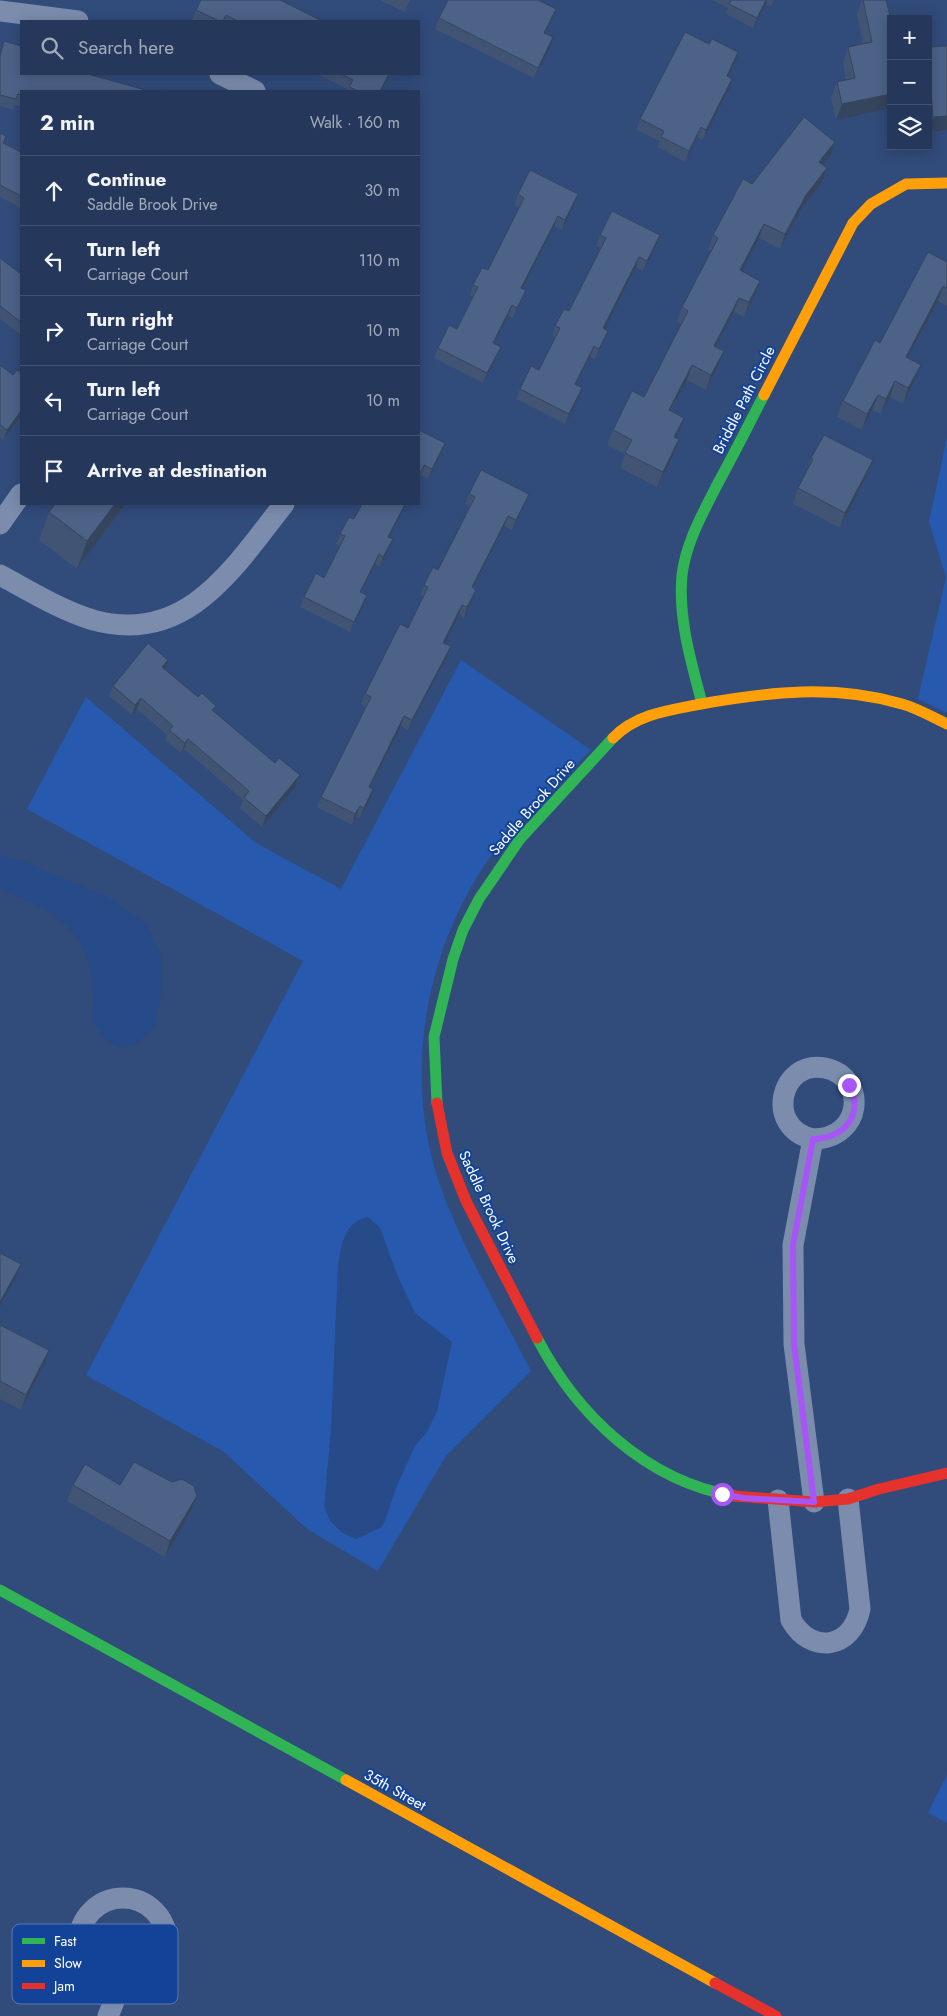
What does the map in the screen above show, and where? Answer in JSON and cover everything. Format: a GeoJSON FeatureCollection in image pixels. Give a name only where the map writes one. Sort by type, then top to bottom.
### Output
{"type":"FeatureCollection","features":[{"type":"Feature","properties":{"kind":"street"},"geometry":{"type":"LineString","coordinates":[[0,11],[70,20]]}},
{"type":"Feature","properties":{"kind":"street"},"geometry":{"type":"LineString","coordinates":[[222,75],[252,90]]}},
{"type":"Feature","properties":{"kind":"street","name":"Briddle Path Circle"},"geometry":{"type":"LineString","coordinates":[[702,703],[691,663],[681,589],[685,558],[704,511],[853,223],[871,204],[906,184],[947,184]]}},
{"type":"Feature","properties":{"kind":"street"},"geometry":{"type":"LineString","coordinates":[[0,524],[20,495]]}},
{"type":"Feature","properties":{"kind":"street"},"geometry":{"type":"LineString","coordinates":[[0,575],[66,610],[92,619],[122,624],[144,623],[175,616],[199,601],[223,579],[283,505]]}},
{"type":"Feature","properties":{"kind":"street","name":"Saddle Brook Drive"},"geometry":{"type":"LineString","coordinates":[[947,724],[902,704],[840,692],[762,693],[653,713],[617,734],[520,839],[498,870],[463,930],[445,985],[434,1037],[437,1102],[447,1153],[466,1201],[545,1354],[574,1399],[598,1425],[643,1460],[678,1479],[722,1494],[744,1498],[814,1502],[848,1499],[879,1489],[947,1473]]}},
{"type":"Feature","properties":{"kind":"street"},"geometry":{"type":"LineString","coordinates":[[813,1139],[793,1245],[794,1344],[814,1502]]}},
{"type":"Feature","properties":{"kind":"street"},"geometry":{"type":"LineString","coordinates":[[778,1500],[791,1620],[797,1630],[806,1638],[830,1643],[842,1639],[851,1631],[857,1621],[860,1609],[848,1499]]}},
{"type":"Feature","properties":{"kind":"street","name":"35th Street"},"geometry":{"type":"LineString","coordinates":[[0,1590],[776,2016]]}},
{"type":"Feature","properties":{"kind":"street"},"geometry":{"type":"LineString","coordinates":[[83,1924],[94,1909],[106,1901],[121,1898],[135,1899],[148,1906],[159,1916],[164,1924]]}},
{"type":"Feature","properties":{"kind":"street"},"geometry":{"type":"LineString","coordinates":[[108,2016],[113,2004]]}},
{"type":"Feature","properties":{"kind":"shaded area"},"geometry":{"type":"Polygon","coordinates":[[[947,437],[947,713],[918,699],[946,577],[929,522],[947,437]]]}},
{"type":"Feature","properties":{"kind":"shaded area"},"geometry":{"type":"Polygon","coordinates":[[[461,660],[591,750],[522,818],[486,863],[465,899],[447,937],[434,977],[426,1019],[422,1061],[423,1103],[429,1145],[440,1185],[471,1256],[531,1371],[446,1456],[378,1571],[307,1529],[224,1452],[86,1375],[303,961],[27,809],[86,697],[256,843],[341,889],[461,660]]]}},
{"type":"Feature","properties":{"kind":"shaded area"},"geometry":{"type":"Polygon","coordinates":[[[0,855],[32,865],[111,899],[147,925],[162,958],[160,1000],[155,1024],[134,1045],[120,1048],[107,1041],[92,1021],[93,994],[91,971],[85,952],[76,936],[62,922],[45,910],[0,890],[0,855]]]}},
{"type":"Feature","properties":{"kind":"shaded area"},"geometry":{"type":"Polygon","coordinates":[[[368,1217],[380,1228],[398,1277],[415,1313],[452,1342],[437,1411],[427,1432],[415,1446],[396,1488],[382,1527],[356,1539],[341,1532],[330,1521],[324,1506],[331,1429],[338,1265],[343,1242],[349,1229],[360,1220],[368,1217]]]}},
{"type":"Feature","properties":{"kind":"shaded area"},"geometry":{"type":"Polygon","coordinates":[[[947,1775],[947,1823],[928,1813],[947,1775]]]}},
{"type":"Feature","properties":{"kind":"building"},"geometry":{"type":"Polygon","coordinates":[[[201,0],[280,0],[320,20],[236,20],[226,15],[224,20],[217,20],[196,10],[201,0]]]}},
{"type":"Feature","properties":{"kind":"building"},"geometry":{"type":"Polygon","coordinates":[[[448,0],[538,0],[556,9],[544,33],[553,37],[538,68],[439,18],[448,0]]]}},
{"type":"Feature","properties":{"kind":"building"},"geometry":{"type":"Polygon","coordinates":[[[731,0],[766,0],[757,18],[729,4],[731,0]]]}},
{"type":"Feature","properties":{"kind":"building"},"geometry":{"type":"Polygon","coordinates":[[[863,0],[886,0],[890,15],[887,15],[887,95],[842,104],[837,82],[855,78],[848,47],[872,42],[863,0]]]}},
{"type":"Feature","properties":{"kind":"building"},"geometry":{"type":"Polygon","coordinates":[[[685,32],[709,44],[712,39],[738,52],[727,76],[732,79],[706,130],[701,127],[689,151],[661,137],[664,131],[640,119],[685,32]]]}},
{"type":"Feature","properties":{"kind":"building"},"geometry":{"type":"Polygon","coordinates":[[[4,41],[20,46],[20,75],[92,75],[145,90],[20,90],[20,95],[18,94],[16,99],[0,95],[0,56],[4,41]]]}},
{"type":"Feature","properties":{"kind":"building"},"geometry":{"type":"Polygon","coordinates":[[[947,46],[947,116],[933,117],[932,47],[947,46]]]}},
{"type":"Feature","properties":{"kind":"building"},"geometry":{"type":"Polygon","coordinates":[[[343,75],[388,75],[381,90],[356,90],[349,87],[353,80],[343,75]]]}},
{"type":"Feature","properties":{"kind":"building"},"geometry":{"type":"Polygon","coordinates":[[[804,117],[835,142],[819,162],[827,168],[806,195],[785,234],[764,224],[740,270],[760,281],[749,302],[739,298],[714,346],[724,351],[711,375],[692,365],[669,410],[684,418],[674,437],[679,439],[663,472],[625,453],[632,440],[613,430],[632,391],[644,397],[688,311],[682,307],[718,238],[713,235],[743,179],[752,184],[804,117]]]}},
{"type":"Feature","properties":{"kind":"building"},"geometry":{"type":"Polygon","coordinates":[[[0,133],[6,136],[3,143],[20,152],[20,195],[0,185],[0,133]]]}},
{"type":"Feature","properties":{"kind":"building"},"geometry":{"type":"Polygon","coordinates":[[[530,170],[578,194],[565,220],[558,216],[521,288],[526,290],[517,308],[512,305],[493,343],[501,347],[487,373],[438,348],[449,325],[457,329],[478,287],[473,285],[482,268],[488,270],[524,198],[518,194],[530,170]]]}},
{"type":"Feature","properties":{"kind":"building"},"geometry":{"type":"Polygon","coordinates":[[[612,211],[660,235],[647,261],[639,257],[603,328],[608,331],[599,349],[594,346],[575,384],[582,388],[569,414],[520,389],[531,366],[539,370],[560,328],[555,326],[564,309],[569,311],[606,238],[600,235],[612,211]]]}},
{"type":"Feature","properties":{"kind":"building"},"geometry":{"type":"Polygon","coordinates":[[[928,252],[947,262],[947,288],[943,286],[906,357],[921,365],[908,388],[895,381],[886,399],[878,395],[867,414],[843,401],[875,340],[880,343],[928,252]]]}},
{"type":"Feature","properties":{"kind":"building"},"geometry":{"type":"Polygon","coordinates":[[[0,258],[20,273],[20,321],[0,306],[0,258]]]}},
{"type":"Feature","properties":{"kind":"building"},"geometry":{"type":"Polygon","coordinates":[[[0,365],[13,375],[17,370],[20,372],[20,412],[7,430],[0,425],[0,365]]]}},
{"type":"Feature","properties":{"kind":"building"},"geometry":{"type":"Polygon","coordinates":[[[420,430],[445,443],[432,469],[424,465],[420,474],[420,430]]]}},
{"type":"Feature","properties":{"kind":"building"},"geometry":{"type":"Polygon","coordinates":[[[824,435],[873,460],[845,513],[798,488],[813,459],[811,458],[824,435]]]}},
{"type":"Feature","properties":{"kind":"building"},"geometry":{"type":"Polygon","coordinates":[[[481,470],[529,494],[516,520],[508,516],[472,587],[476,590],[467,607],[462,605],[443,643],[451,646],[412,720],[404,716],[369,787],[373,789],[364,808],[360,806],[355,814],[321,797],[371,697],[365,694],[400,624],[408,628],[428,587],[424,585],[433,567],[438,570],[475,497],[469,494],[481,470]]]}},
{"type":"Feature","properties":{"kind":"building"},"geometry":{"type":"Polygon","coordinates":[[[54,505],[114,505],[87,541],[49,512],[54,505]]]}},
{"type":"Feature","properties":{"kind":"building"},"geometry":{"type":"Polygon","coordinates":[[[361,505],[404,505],[388,537],[393,539],[383,557],[379,554],[360,592],[367,595],[354,622],[304,597],[316,573],[324,578],[345,536],[340,534],[349,517],[354,519],[361,505]]]}},
{"type":"Feature","properties":{"kind":"building"},"geometry":{"type":"Polygon","coordinates":[[[148,643],[168,660],[162,667],[198,697],[202,693],[216,706],[212,710],[275,763],[279,758],[300,775],[266,816],[244,798],[249,791],[188,739],[185,743],[169,730],[173,726],[141,698],[135,705],[113,686],[148,643]]]}},
{"type":"Feature","properties":{"kind":"building"},"geometry":{"type":"Polygon","coordinates":[[[0,1253],[21,1264],[0,1302],[0,1253]]]}},
{"type":"Feature","properties":{"kind":"building"},"geometry":{"type":"Polygon","coordinates":[[[0,1325],[49,1350],[26,1395],[0,1381],[0,1325]]]}},
{"type":"Feature","properties":{"kind":"building"},"geometry":{"type":"Polygon","coordinates":[[[134,1462],[172,1482],[182,1479],[194,1486],[197,1496],[170,1541],[73,1485],[85,1464],[120,1485],[134,1462]]]}},
{"type":"Feature","properties":{"kind":"traffic: fast"},"geometry":{"type":"LineString","coordinates":[[702,703],[684,624],[681,591],[684,563],[691,539],[701,517],[764,395]]}},
{"type":"Feature","properties":{"kind":"traffic: fast"},"geometry":{"type":"LineString","coordinates":[[437,1103],[434,1037],[453,959],[463,930],[479,899],[520,839],[613,738]]}},
{"type":"Feature","properties":{"kind":"traffic: fast"},"geometry":{"type":"LineString","coordinates":[[537,1338],[553,1366],[572,1393],[594,1418],[618,1440],[644,1460],[672,1476],[702,1488],[734,1496]]}},
{"type":"Feature","properties":{"kind":"traffic: fast"},"geometry":{"type":"LineString","coordinates":[[0,1590],[346,1780]]}},
{"type":"Feature","properties":{"kind":"traffic: slow"},"geometry":{"type":"LineString","coordinates":[[764,395],[853,223],[871,204],[906,184],[947,183]]}},
{"type":"Feature","properties":{"kind":"traffic: slow"},"geometry":{"type":"LineString","coordinates":[[613,738],[632,723],[654,714],[701,704],[777,693],[826,692],[877,698],[919,710],[947,724]]}},
{"type":"Feature","properties":{"kind":"traffic: slow"},"geometry":{"type":"LineString","coordinates":[[346,1780],[715,1983]]}},
{"type":"Feature","properties":{"kind":"traffic: jam"},"geometry":{"type":"LineString","coordinates":[[437,1103],[447,1153],[466,1201],[537,1338]]}},
{"type":"Feature","properties":{"kind":"traffic: jam"},"geometry":{"type":"LineString","coordinates":[[734,1496],[814,1502],[848,1499],[879,1489],[947,1473]]}},
{"type":"Feature","properties":{"kind":"traffic: jam"},"geometry":{"type":"LineString","coordinates":[[715,1983],[776,2016]]}},
{"type":"Feature","properties":{"kind":"route"},"geometry":{"type":"LineString","coordinates":[[722,1494],[744,1498],[814,1502],[794,1344],[793,1245],[813,1139],[830,1138],[845,1128],[852,1117],[854,1106],[854,1097],[849,1085]]}}]}
